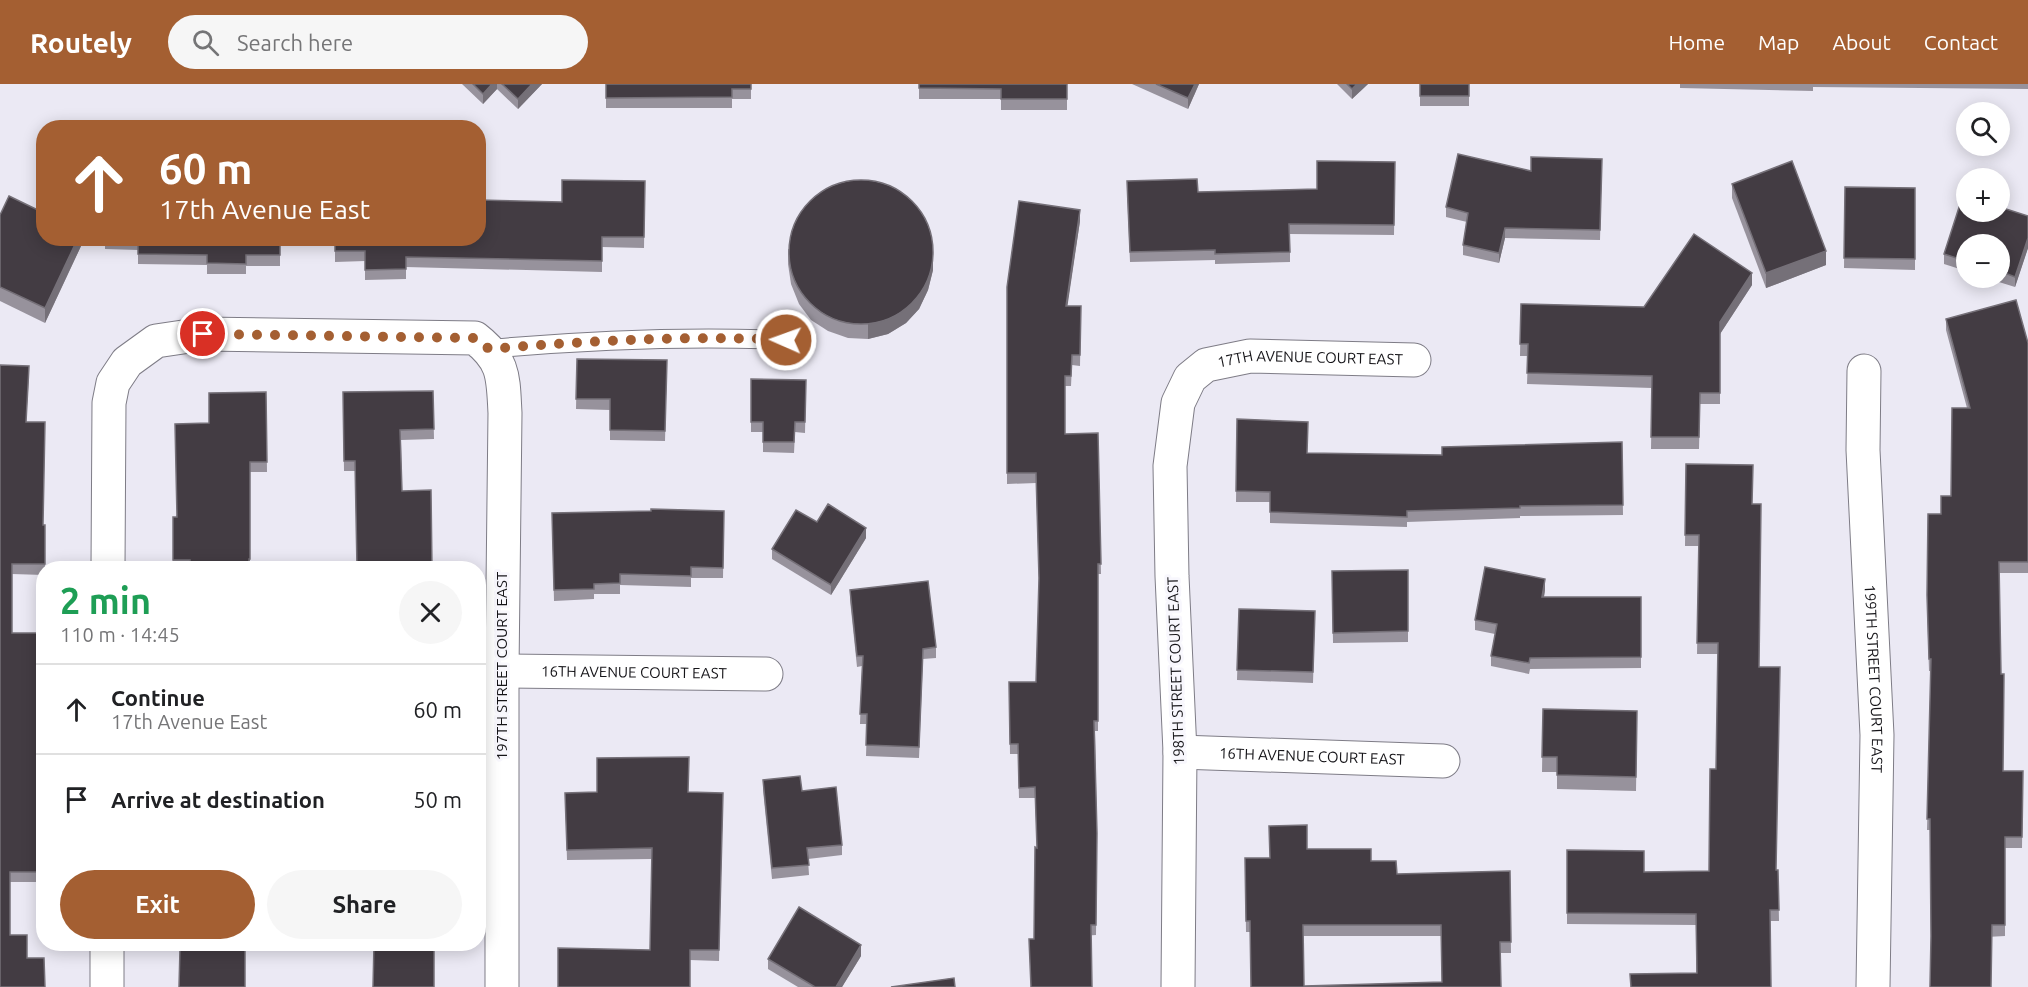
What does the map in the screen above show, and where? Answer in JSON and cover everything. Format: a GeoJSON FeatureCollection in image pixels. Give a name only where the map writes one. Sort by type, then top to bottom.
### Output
{"type":"FeatureCollection","features":[{"type":"Feature","properties":{"kind":"street"},"geometry":{"type":"LineString","coordinates":[[108,561],[109,403],[113,383],[127,362],[156,341],[203,334],[475,338],[489,349]]}},
{"type":"Feature","properties":{"kind":"street","name":"197TH STREET COURT EAST"},"geometry":{"type":"LineString","coordinates":[[489,349],[503,374],[504,413],[501,671],[502,987]]}},
{"type":"Feature","properties":{"kind":"street","name":"17TH AVENUE COURT EAST"},"geometry":{"type":"LineString","coordinates":[[1206,365],[1250,356],[1414,360]]}},
{"type":"Feature","properties":{"kind":"street","name":"198TH STREET COURT EAST"},"geometry":{"type":"LineString","coordinates":[[1178,987],[1180,752],[1172,576],[1170,466],[1178,403],[1190,378],[1206,365]]}},
{"type":"Feature","properties":{"kind":"street","name":"199TH STREET COURT EAST"},"geometry":{"type":"LineString","coordinates":[[1864,371],[1863,450],[1876,735],[1873,987]]}},
{"type":"Feature","properties":{"kind":"street","name":"16TH AVENUE COURT EAST"},"geometry":{"type":"LineString","coordinates":[[501,671],[766,674]]}},
{"type":"Feature","properties":{"kind":"street","name":"16TH AVENUE COURT EAST"},"geometry":{"type":"LineString","coordinates":[[1180,752],[1443,761]]}},
{"type":"Feature","properties":{"kind":"street"},"geometry":{"type":"LineString","coordinates":[[107,951],[107,987]]}},
{"type":"Feature","properties":{"kind":"lane"},"geometry":{"type":"LineString","coordinates":[[489,349],[586,340],[723,337],[786,340]]}},
{"type":"Feature","properties":{"kind":"building"},"geometry":{"type":"Polygon","coordinates":[[[473,84],[492,84],[483,94],[473,84]]]}},
{"type":"Feature","properties":{"kind":"building"},"geometry":{"type":"Polygon","coordinates":[[[502,84],[532,84],[518,99],[502,84]]]}},
{"type":"Feature","properties":{"kind":"building"},"geometry":{"type":"Polygon","coordinates":[[[606,84],[751,84],[751,89],[732,89],[732,97],[606,98],[606,84]]]}},
{"type":"Feature","properties":{"kind":"building"},"geometry":{"type":"Polygon","coordinates":[[[919,84],[1067,84],[1067,99],[1001,99],[1001,89],[919,88],[919,84]]]}},
{"type":"Feature","properties":{"kind":"building"},"geometry":{"type":"Polygon","coordinates":[[[1156,84],[1195,84],[1188,98],[1156,84]]]}},
{"type":"Feature","properties":{"kind":"building"},"geometry":{"type":"Polygon","coordinates":[[[1347,84],[1357,84],[1352,89],[1347,84]]]}},
{"type":"Feature","properties":{"kind":"building"},"geometry":{"type":"Polygon","coordinates":[[[1420,84],[1469,84],[1469,96],[1420,96],[1420,84]]]}},
{"type":"Feature","properties":{"kind":"building"},"geometry":{"type":"Polygon","coordinates":[[[1458,154],[1531,171],[1531,157],[1602,159],[1600,230],[1505,228],[1499,253],[1463,245],[1468,213],[1446,207],[1458,154]]]}},
{"type":"Feature","properties":{"kind":"building"},"geometry":{"type":"Polygon","coordinates":[[[1317,161],[1395,162],[1394,225],[1289,224],[1290,252],[1215,254],[1215,250],[1130,252],[1127,181],[1197,179],[1198,192],[1317,189],[1317,161]]]}},
{"type":"Feature","properties":{"kind":"building"},"geometry":{"type":"Polygon","coordinates":[[[1792,161],[1826,251],[1766,273],[1732,184],[1792,161]]]}},
{"type":"Feature","properties":{"kind":"building"},"geometry":{"type":"Polygon","coordinates":[[[562,180],[645,181],[644,237],[602,237],[602,261],[406,257],[406,269],[365,270],[365,251],[335,251],[335,246],[486,246],[486,200],[562,202],[562,180]]]}},
{"type":"Feature","properties":{"kind":"building"},"geometry":{"type":"Polygon","coordinates":[[[861,180],[888,186],[912,201],[927,225],[933,252],[927,279],[912,303],[888,318],[861,324],[834,318],[810,303],[795,279],[789,252],[795,225],[810,201],[834,186],[861,180]]]}},
{"type":"Feature","properties":{"kind":"building"},"geometry":{"type":"Polygon","coordinates":[[[1845,187],[1915,188],[1915,259],[1844,258],[1845,187]]]}},
{"type":"Feature","properties":{"kind":"building"},"geometry":{"type":"Polygon","coordinates":[[[9,196],[36,209],[36,246],[74,246],[45,308],[0,287],[0,215],[9,196]]]}},
{"type":"Feature","properties":{"kind":"building"},"geometry":{"type":"Polygon","coordinates":[[[1019,201],[1080,210],[1066,306],[1081,306],[1080,355],[1072,355],[1071,376],[1065,376],[1065,434],[1098,433],[1101,564],[1098,564],[1098,721],[1094,721],[1097,833],[1096,925],[1091,925],[1092,987],[1031,987],[1029,939],[1034,939],[1035,847],[1037,848],[1035,787],[1019,788],[1018,744],[1010,744],[1009,682],[1036,682],[1039,578],[1036,473],[1007,473],[1007,287],[1019,201]]]}},
{"type":"Feature","properties":{"kind":"building"},"geometry":{"type":"Polygon","coordinates":[[[2010,210],[2028,216],[2028,238],[2015,277],[2010,275],[2010,234],[1956,234],[1956,258],[1944,254],[1956,217],[1956,222],[2010,222],[2010,210]]]}},
{"type":"Feature","properties":{"kind":"building"},"geometry":{"type":"Polygon","coordinates":[[[1694,234],[1752,273],[1720,322],[1720,393],[1700,393],[1699,437],[1651,437],[1652,376],[1527,373],[1528,344],[1520,344],[1521,304],[1644,307],[1694,234]]]}},
{"type":"Feature","properties":{"kind":"building"},"geometry":{"type":"Polygon","coordinates":[[[138,246],[280,246],[280,255],[246,255],[246,264],[207,263],[207,255],[138,254],[138,246]]]}},
{"type":"Feature","properties":{"kind":"building"},"geometry":{"type":"Polygon","coordinates":[[[2016,300],[2028,343],[2028,562],[1999,562],[2001,674],[2004,674],[2003,771],[2023,771],[2022,837],[2005,837],[2005,925],[1992,925],[1991,987],[1930,987],[1930,819],[1927,819],[1931,659],[1929,659],[1927,595],[1928,514],[1941,514],[1941,496],[1951,496],[1952,408],[1970,408],[1946,319],[2016,300]]]}},
{"type":"Feature","properties":{"kind":"building"},"geometry":{"type":"Polygon","coordinates":[[[577,359],[667,360],[665,431],[610,430],[610,399],[576,399],[577,359]]]}},
{"type":"Feature","properties":{"kind":"building"},"geometry":{"type":"Polygon","coordinates":[[[0,365],[29,366],[26,422],[45,422],[43,525],[45,525],[45,561],[36,561],[36,564],[12,564],[12,633],[36,633],[36,872],[10,872],[10,935],[27,935],[27,958],[44,958],[45,987],[0,987],[0,365]]]}},
{"type":"Feature","properties":{"kind":"building"},"geometry":{"type":"Polygon","coordinates":[[[751,379],[806,380],[805,422],[795,422],[794,442],[763,442],[763,422],[751,422],[751,379]]]}},
{"type":"Feature","properties":{"kind":"building"},"geometry":{"type":"Polygon","coordinates":[[[433,391],[434,429],[400,430],[402,491],[431,490],[432,561],[357,561],[355,461],[344,461],[343,392],[433,391]]]}},
{"type":"Feature","properties":{"kind":"building"},"geometry":{"type":"Polygon","coordinates":[[[266,392],[267,462],[250,462],[249,561],[173,560],[173,517],[177,517],[175,424],[209,423],[209,393],[266,392]]]}},
{"type":"Feature","properties":{"kind":"building"},"geometry":{"type":"Polygon","coordinates":[[[1237,419],[1308,422],[1307,453],[1442,455],[1442,447],[1622,442],[1623,505],[1520,506],[1520,508],[1407,511],[1407,517],[1270,512],[1270,492],[1236,491],[1237,419]]]}},
{"type":"Feature","properties":{"kind":"building"},"geometry":{"type":"Polygon","coordinates":[[[1686,464],[1753,465],[1752,504],[1761,504],[1759,667],[1780,667],[1776,870],[1778,870],[1779,910],[1770,910],[1771,987],[1631,987],[1630,974],[1697,973],[1696,914],[1567,913],[1567,850],[1644,851],[1644,872],[1709,871],[1710,769],[1716,769],[1718,643],[1697,643],[1699,535],[1685,535],[1686,464]]]}},
{"type":"Feature","properties":{"kind":"building"},"geometry":{"type":"Polygon","coordinates":[[[828,504],[866,528],[831,585],[772,549],[796,510],[817,522],[828,504]]]}},
{"type":"Feature","properties":{"kind":"building"},"geometry":{"type":"Polygon","coordinates":[[[651,509],[724,511],[723,568],[691,567],[691,576],[620,574],[620,583],[594,584],[594,589],[554,590],[552,513],[651,511],[651,509]]]}},
{"type":"Feature","properties":{"kind":"building"},"geometry":{"type":"Polygon","coordinates":[[[1485,567],[1545,579],[1542,597],[1641,597],[1641,657],[1530,658],[1529,663],[1491,656],[1497,624],[1475,620],[1485,567]]]}},
{"type":"Feature","properties":{"kind":"building"},"geometry":{"type":"Polygon","coordinates":[[[1408,570],[1408,631],[1333,633],[1332,571],[1408,570]]]}},
{"type":"Feature","properties":{"kind":"building"},"geometry":{"type":"Polygon","coordinates":[[[928,581],[936,647],[923,649],[919,747],[866,745],[867,714],[860,714],[863,656],[857,656],[850,590],[928,581]]]}},
{"type":"Feature","properties":{"kind":"building"},"geometry":{"type":"Polygon","coordinates":[[[1239,609],[1315,611],[1313,672],[1237,670],[1239,609]]]}},
{"type":"Feature","properties":{"kind":"building"},"geometry":{"type":"Polygon","coordinates":[[[1543,709],[1637,711],[1636,777],[1557,775],[1557,757],[1542,757],[1543,709]]]}},
{"type":"Feature","properties":{"kind":"building"},"geometry":{"type":"Polygon","coordinates":[[[689,757],[688,792],[723,793],[719,950],[690,950],[690,987],[558,987],[558,948],[650,950],[652,848],[567,850],[565,793],[597,792],[597,758],[689,757]]]}},
{"type":"Feature","properties":{"kind":"building"},"geometry":{"type":"Polygon","coordinates":[[[800,776],[802,791],[836,787],[842,845],[807,848],[809,865],[772,868],[763,780],[800,776]]]}},
{"type":"Feature","properties":{"kind":"building"},"geometry":{"type":"Polygon","coordinates":[[[1307,825],[1307,849],[1371,849],[1371,861],[1396,861],[1397,874],[1510,871],[1511,942],[1500,942],[1501,987],[1251,987],[1250,921],[1246,921],[1245,858],[1270,858],[1269,826],[1307,825]],[[1303,925],[1304,986],[1442,982],[1441,925],[1303,925]]]}},
{"type":"Feature","properties":{"kind":"building"},"geometry":{"type":"Polygon","coordinates":[[[799,907],[861,945],[836,987],[815,987],[768,959],[799,907]]]}},
{"type":"Feature","properties":{"kind":"building"},"geometry":{"type":"Polygon","coordinates":[[[180,951],[245,951],[245,987],[179,987],[180,951]]]}},
{"type":"Feature","properties":{"kind":"building"},"geometry":{"type":"Polygon","coordinates":[[[374,951],[434,951],[434,987],[373,987],[374,951]]]}},
{"type":"Feature","properties":{"kind":"building"},"geometry":{"type":"Polygon","coordinates":[[[954,978],[955,987],[891,987],[954,978]]]}},
{"type":"Feature","properties":{"kind":"route"},"geometry":{"type":"LineString","coordinates":[[203,334],[475,338],[489,349],[586,340],[723,337],[786,340]]}}]}
